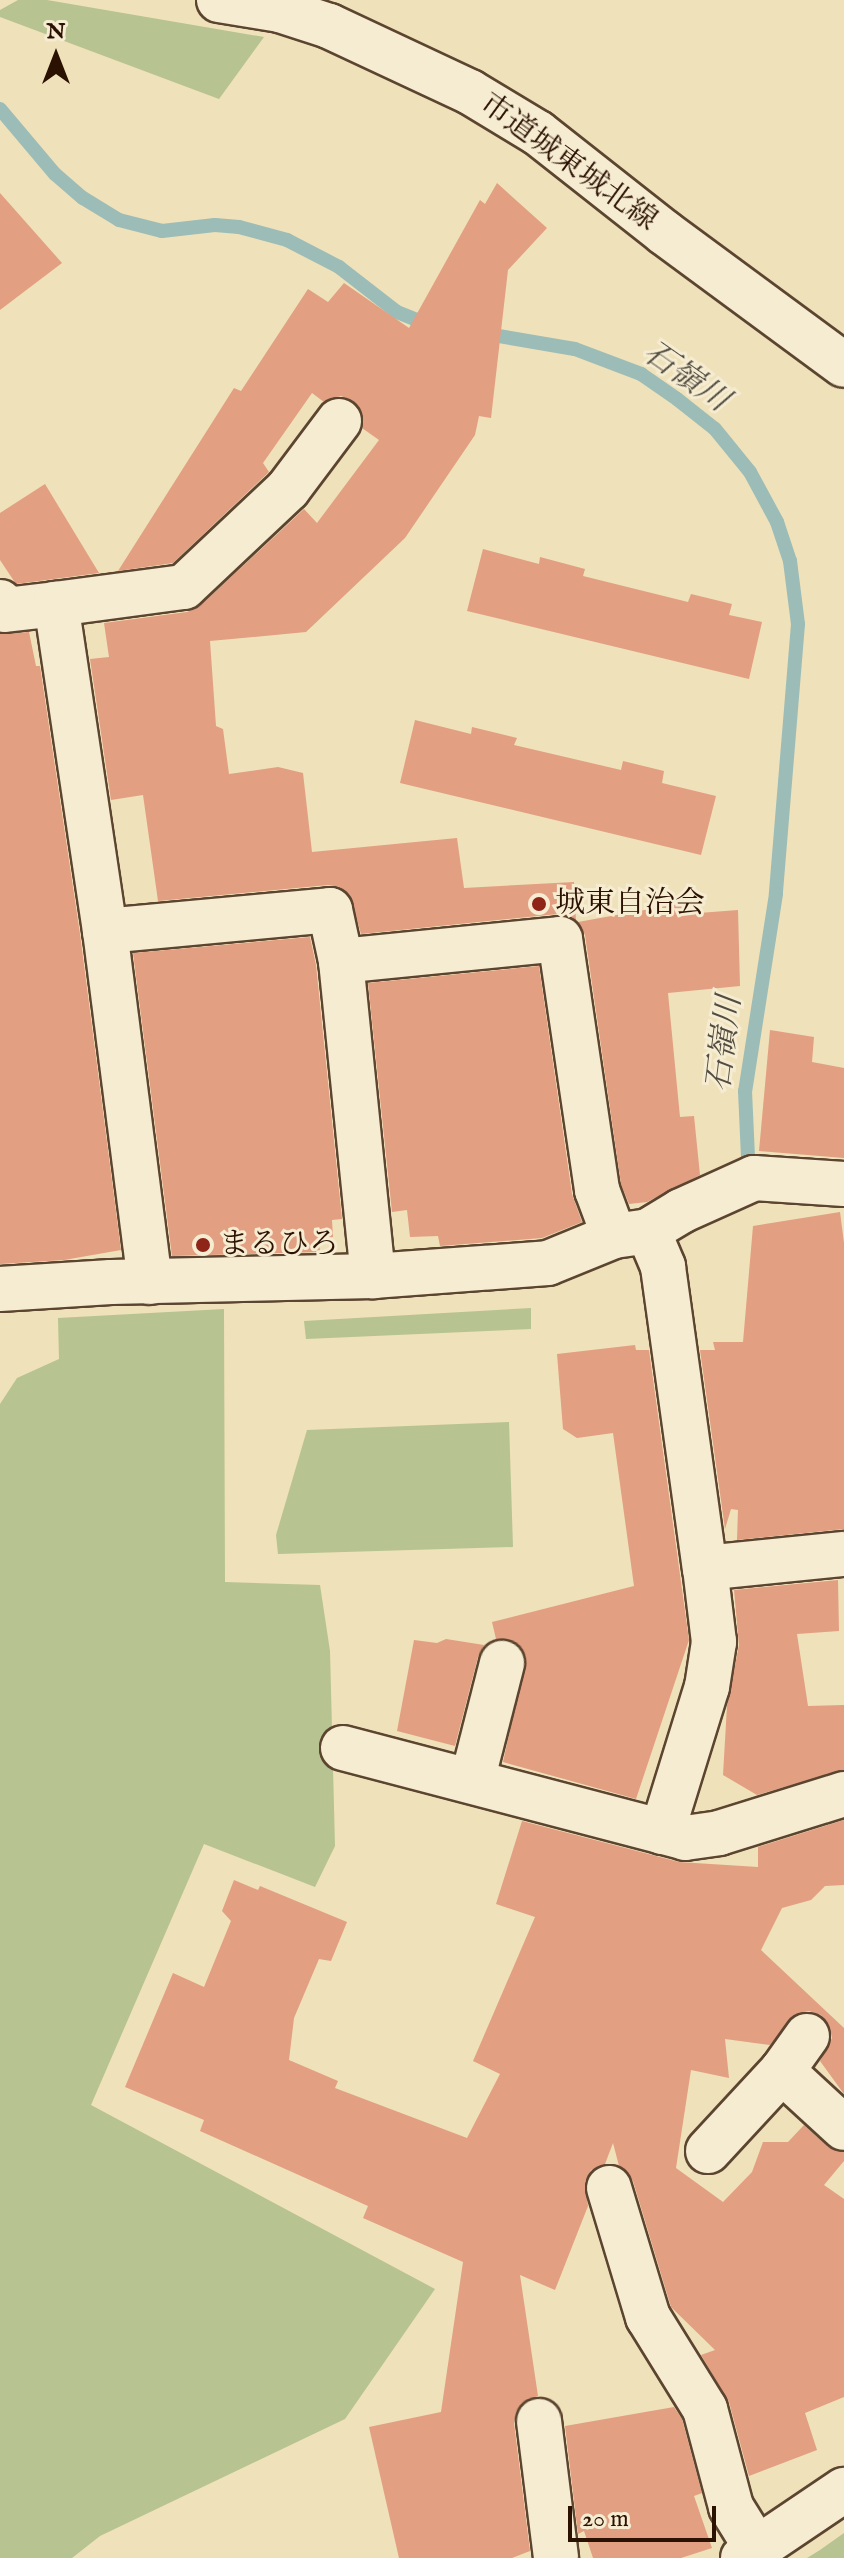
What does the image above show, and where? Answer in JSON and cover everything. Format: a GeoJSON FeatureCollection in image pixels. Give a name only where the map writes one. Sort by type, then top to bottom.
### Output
{"type":"FeatureCollection","features":[{"type":"Feature","properties":{"kind":"street","name":"市道城東城北線"},"geometry":{"type":"LineString","coordinates":[[219,0],[280,10],[329,26],[470,92],[538,133],[665,233],[844,365]]}},
{"type":"Feature","properties":{"kind":"street"},"geometry":{"type":"LineString","coordinates":[[0,602],[5,610],[184,587],[288,489],[339,421]]}},
{"type":"Feature","properties":{"kind":"street"},"geometry":{"type":"LineString","coordinates":[[56,604],[105,931],[150,1282]]}},
{"type":"Feature","properties":{"kind":"street"},"geometry":{"type":"LineString","coordinates":[[105,931],[330,910],[341,961],[373,1276]]}},
{"type":"Feature","properties":{"kind":"street"},"geometry":{"type":"LineString","coordinates":[[341,961],[560,939],[597,1190],[631,1234],[663,1267],[714,1642],[707,1687],[662,1832]]}},
{"type":"Feature","properties":{"kind":"street"},"geometry":{"type":"LineString","coordinates":[[0,1289],[373,1276],[548,1263],[631,1234],[754,1178],[844,1184]]}},
{"type":"Feature","properties":{"kind":"street"},"geometry":{"type":"LineString","coordinates":[[705,1568],[844,1554]]}},
{"type":"Feature","properties":{"kind":"street"},"geometry":{"type":"LineString","coordinates":[[472,1781],[502,1663]]}},
{"type":"Feature","properties":{"kind":"street"},"geometry":{"type":"LineString","coordinates":[[343,1748],[685,1838],[719,1833],[844,1794]]}},
{"type":"Feature","properties":{"kind":"street"},"geometry":{"type":"LineString","coordinates":[[708,2151],[782,2071],[807,2036]]}},
{"type":"Feature","properties":{"kind":"street"},"geometry":{"type":"LineString","coordinates":[[782,2071],[844,2128]]}},
{"type":"Feature","properties":{"kind":"street"},"geometry":{"type":"LineString","coordinates":[[609,2188],[648,2317],[705,2409],[731,2507],[750,2554],[844,2490]]}},
{"type":"Feature","properties":{"kind":"street"},"geometry":{"type":"LineString","coordinates":[[539,2421],[556,2558]]}},
{"type":"Feature","properties":{"kind":"green space"},"geometry":{"type":"Polygon","coordinates":[[[18,0],[47,0],[264,37],[219,99],[0,17],[0,10],[18,0]]]}},
{"type":"Feature","properties":{"kind":"green space"},"geometry":{"type":"Polygon","coordinates":[[[531,1308],[531,1329],[306,1339],[304,1321],[531,1308]]]}},
{"type":"Feature","properties":{"kind":"green space"},"geometry":{"type":"Polygon","coordinates":[[[224,1309],[225,1582],[320,1585],[330,1651],[335,1846],[315,1887],[204,1844],[91,2105],[435,2289],[345,2419],[100,2536],[72,2558],[0,2558],[0,1404],[17,1378],[59,1359],[58,1318],[224,1309]]]}},
{"type":"Feature","properties":{"kind":"green space"},"geometry":{"type":"Polygon","coordinates":[[[509,1422],[513,1547],[278,1554],[276,1535],[307,1430],[509,1422]]]}},
{"type":"Feature","properties":{"kind":"green space"},"geometry":{"type":"Polygon","coordinates":[[[844,2533],[844,2558],[807,2558],[820,2550],[844,2533]]]}},
{"type":"Feature","properties":{"kind":"building"},"geometry":{"type":"Polygon","coordinates":[[[497,183],[547,228],[508,270],[491,418],[479,416],[475,435],[405,538],[306,632],[210,641],[216,726],[223,729],[229,774],[278,767],[303,773],[312,852],[457,838],[464,888],[574,882],[576,921],[558,914],[361,934],[350,895],[340,887],[328,885],[158,901],[143,795],[111,800],[90,659],[109,657],[104,623],[187,612],[200,606],[304,509],[317,523],[379,440],[362,428],[362,412],[353,401],[341,396],[324,402],[312,393],[263,463],[269,472],[173,563],[118,571],[234,388],[241,391],[308,289],[328,302],[344,283],[409,328],[480,200],[485,204],[497,183]]]}},
{"type":"Feature","properties":{"kind":"building"},"geometry":{"type":"Polygon","coordinates":[[[0,193],[62,263],[0,310],[0,193]]]}},
{"type":"Feature","properties":{"kind":"building"},"geometry":{"type":"Polygon","coordinates":[[[45,484],[99,573],[16,584],[0,560],[0,513],[45,484]]]}},
{"type":"Feature","properties":{"kind":"building"},"geometry":{"type":"Polygon","coordinates":[[[483,549],[539,564],[540,557],[585,569],[583,576],[688,602],[691,594],[732,604],[729,615],[762,622],[749,679],[467,611],[483,549]]]}},
{"type":"Feature","properties":{"kind":"building"},"geometry":{"type":"Polygon","coordinates":[[[29,632],[36,666],[40,666],[80,934],[121,1250],[64,1260],[0,1264],[0,634],[29,632]]]}},
{"type":"Feature","properties":{"kind":"building"},"geometry":{"type":"Polygon","coordinates":[[[415,720],[471,734],[472,727],[517,738],[514,745],[621,770],[623,761],[664,771],[662,783],[716,796],[701,855],[400,783],[415,720]]]}},
{"type":"Feature","properties":{"kind":"building"},"geometry":{"type":"Polygon","coordinates":[[[689,902],[686,914],[738,910],[740,986],[668,993],[680,1117],[694,1116],[700,1175],[647,1202],[629,1204],[621,1184],[585,935],[578,922],[689,902]]]}},
{"type":"Feature","properties":{"kind":"building"},"geometry":{"type":"Polygon","coordinates":[[[310,937],[316,965],[342,1219],[332,1220],[333,1237],[319,1239],[320,1252],[172,1256],[133,953],[310,937]]]}},
{"type":"Feature","properties":{"kind":"building"},"geometry":{"type":"Polygon","coordinates":[[[539,966],[572,1194],[582,1222],[542,1238],[440,1246],[438,1236],[410,1237],[407,1210],[392,1212],[368,983],[539,966]]]}},
{"type":"Feature","properties":{"kind":"building"},"geometry":{"type":"Polygon","coordinates":[[[770,1030],[814,1037],[812,1062],[844,1068],[844,1158],[759,1151],[770,1030]]]}},
{"type":"Feature","properties":{"kind":"building"},"geometry":{"type":"Polygon","coordinates":[[[840,1212],[844,1243],[844,1529],[737,1540],[738,1510],[731,1509],[725,1529],[700,1350],[715,1350],[713,1342],[743,1342],[753,1226],[840,1212]]]}},
{"type":"Feature","properties":{"kind":"building"},"geometry":{"type":"Polygon","coordinates":[[[635,1345],[636,1350],[649,1350],[689,1640],[636,1799],[503,1762],[526,1657],[519,1645],[507,1639],[496,1639],[492,1622],[634,1586],[613,1433],[577,1438],[563,1429],[557,1354],[635,1345]]]}},
{"type":"Feature","properties":{"kind":"building"},"geometry":{"type":"Polygon","coordinates":[[[838,1580],[839,1631],[797,1634],[808,1706],[844,1705],[844,1770],[757,1795],[723,1775],[727,1706],[739,1645],[734,1590],[838,1580]]]}},
{"type":"Feature","properties":{"kind":"building"},"geometry":{"type":"Polygon","coordinates":[[[446,1639],[484,1645],[478,1657],[455,1746],[397,1731],[414,1640],[437,1643],[446,1639]]]}},
{"type":"Feature","properties":{"kind":"building"},"geometry":{"type":"Polygon","coordinates":[[[844,1820],[844,1885],[825,1886],[811,1900],[782,1908],[761,1950],[844,2028],[844,2094],[820,2061],[832,2038],[829,2025],[821,2015],[809,2011],[796,2014],[770,2045],[725,2039],[729,2078],[691,2070],[676,2168],[723,2202],[752,2172],[763,2142],[788,2142],[804,2125],[828,2147],[844,2152],[844,2161],[824,2185],[844,2199],[844,2397],[805,2413],[817,2450],[749,2476],[729,2402],[701,2355],[715,2350],[671,2307],[633,2181],[619,2166],[613,2143],[605,2164],[591,2170],[585,2182],[588,2206],[555,2290],[520,2275],[538,2396],[523,2402],[516,2412],[514,2423],[530,2551],[512,2558],[399,2558],[369,2427],[441,2412],[463,2262],[363,2218],[368,2206],[200,2131],[204,2120],[125,2087],[173,1973],[204,1987],[231,1921],[222,1911],[234,1880],[258,1890],[260,1886],[347,1922],[331,1961],[319,1959],[294,2018],[289,2060],[338,2081],[335,2088],[467,2138],[500,2074],[473,2061],[535,1917],[496,1904],[522,1821],[679,1862],[758,1867],[758,1847],[844,1820]]]}},
{"type":"Feature","properties":{"kind":"building"},"geometry":{"type":"Polygon","coordinates":[[[674,2407],[682,2419],[702,2493],[694,2496],[712,2548],[681,2558],[593,2558],[584,2531],[578,2534],[565,2426],[674,2407]]]}},
{"type":"Feature","properties":{"kind":"waterway","name":"石嶺川"},"geometry":{"type":"LineString","coordinates":[[0,109],[55,174],[83,198],[119,220],[162,231],[215,225],[239,227],[287,240],[339,267],[397,312],[429,325]]}},
{"type":"Feature","properties":{"kind":"waterway","name":"石嶺川"},"geometry":{"type":"LineString","coordinates":[[481,333],[575,349],[641,374],[677,399],[715,429],[750,472],[777,522],[790,561],[798,624],[776,894],[745,1091],[748,1158]]}},
{"type":"Feature","properties":{"kind":"place","name":"城東自治会"},"geometry":{"type":"Point","coordinates":[539,904]}},
{"type":"Feature","properties":{"kind":"place","name":"まるひろ"},"geometry":{"type":"Point","coordinates":[203,1245]}}]}
